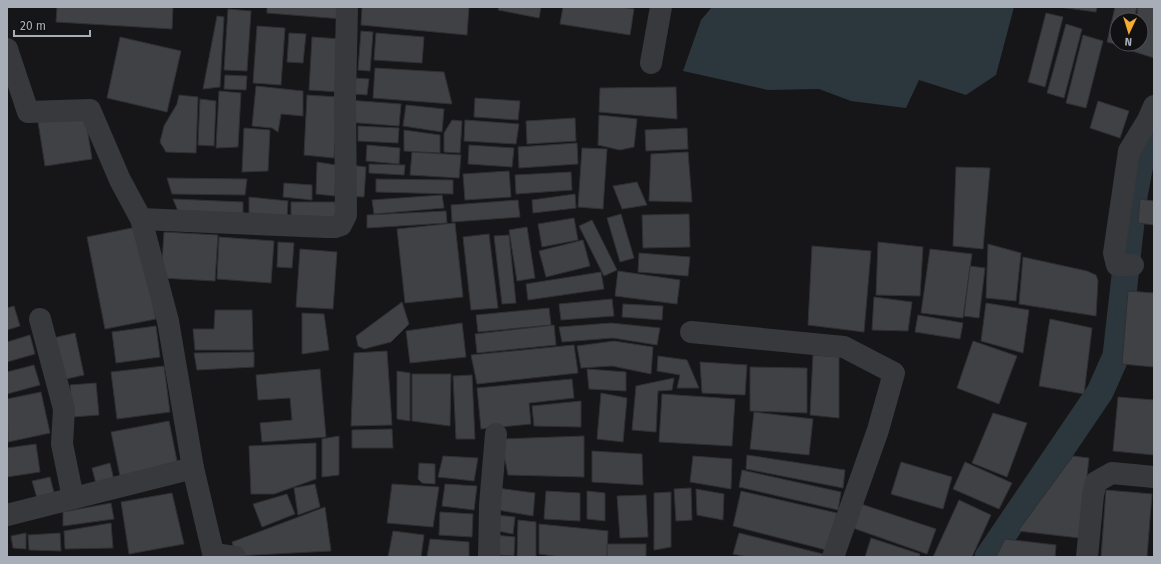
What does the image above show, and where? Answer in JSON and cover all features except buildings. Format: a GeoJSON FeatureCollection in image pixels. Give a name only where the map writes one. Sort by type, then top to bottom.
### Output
{"type":"FeatureCollection","features":[{"type":"Feature","properties":{"kind":"street"},"geometry":{"type":"LineString","coordinates":[[141,219],[335,228],[341,225],[346,215],[345,97],[347,7]]}},
{"type":"Feature","properties":{"kind":"street"},"geometry":{"type":"LineString","coordinates":[[651,63],[661,7]]}},
{"type":"Feature","properties":{"kind":"street"},"geometry":{"type":"LineString","coordinates":[[7,49],[28,112],[90,110],[120,180],[141,219],[168,321],[193,468],[214,556],[235,557]]}},
{"type":"Feature","properties":{"kind":"street"},"geometry":{"type":"LineString","coordinates":[[1125,265],[1114,253],[1130,151],[1148,120],[1154,106]]}},
{"type":"Feature","properties":{"kind":"street"},"geometry":{"type":"LineString","coordinates":[[40,319],[64,409],[62,444],[72,498]]}},
{"type":"Feature","properties":{"kind":"street"},"geometry":{"type":"LineString","coordinates":[[690,332],[844,347],[894,373],[878,430],[833,557]]}},
{"type":"Feature","properties":{"kind":"street"},"geometry":{"type":"LineString","coordinates":[[489,557],[490,505],[496,434]]}},
{"type":"Feature","properties":{"kind":"street"},"geometry":{"type":"LineString","coordinates":[[7,515],[193,468]]}},
{"type":"Feature","properties":{"kind":"street"},"geometry":{"type":"LineString","coordinates":[[1087,557],[1093,495],[1096,482],[1112,473],[1154,477]]}},
{"type":"Feature","properties":{"kind":"shaded area"},"geometry":{"type":"Polygon","coordinates":[[[712,7],[1014,7],[996,75],[966,95],[919,80],[906,108],[851,101],[819,89],[768,90],[683,71],[701,20],[712,7]]]}},
{"type":"Feature","properties":{"kind":"waterway"},"geometry":{"type":"LineString","coordinates":[[988,557],[1100,392],[1116,356],[1134,196],[1146,133],[1154,116]]}}]}
